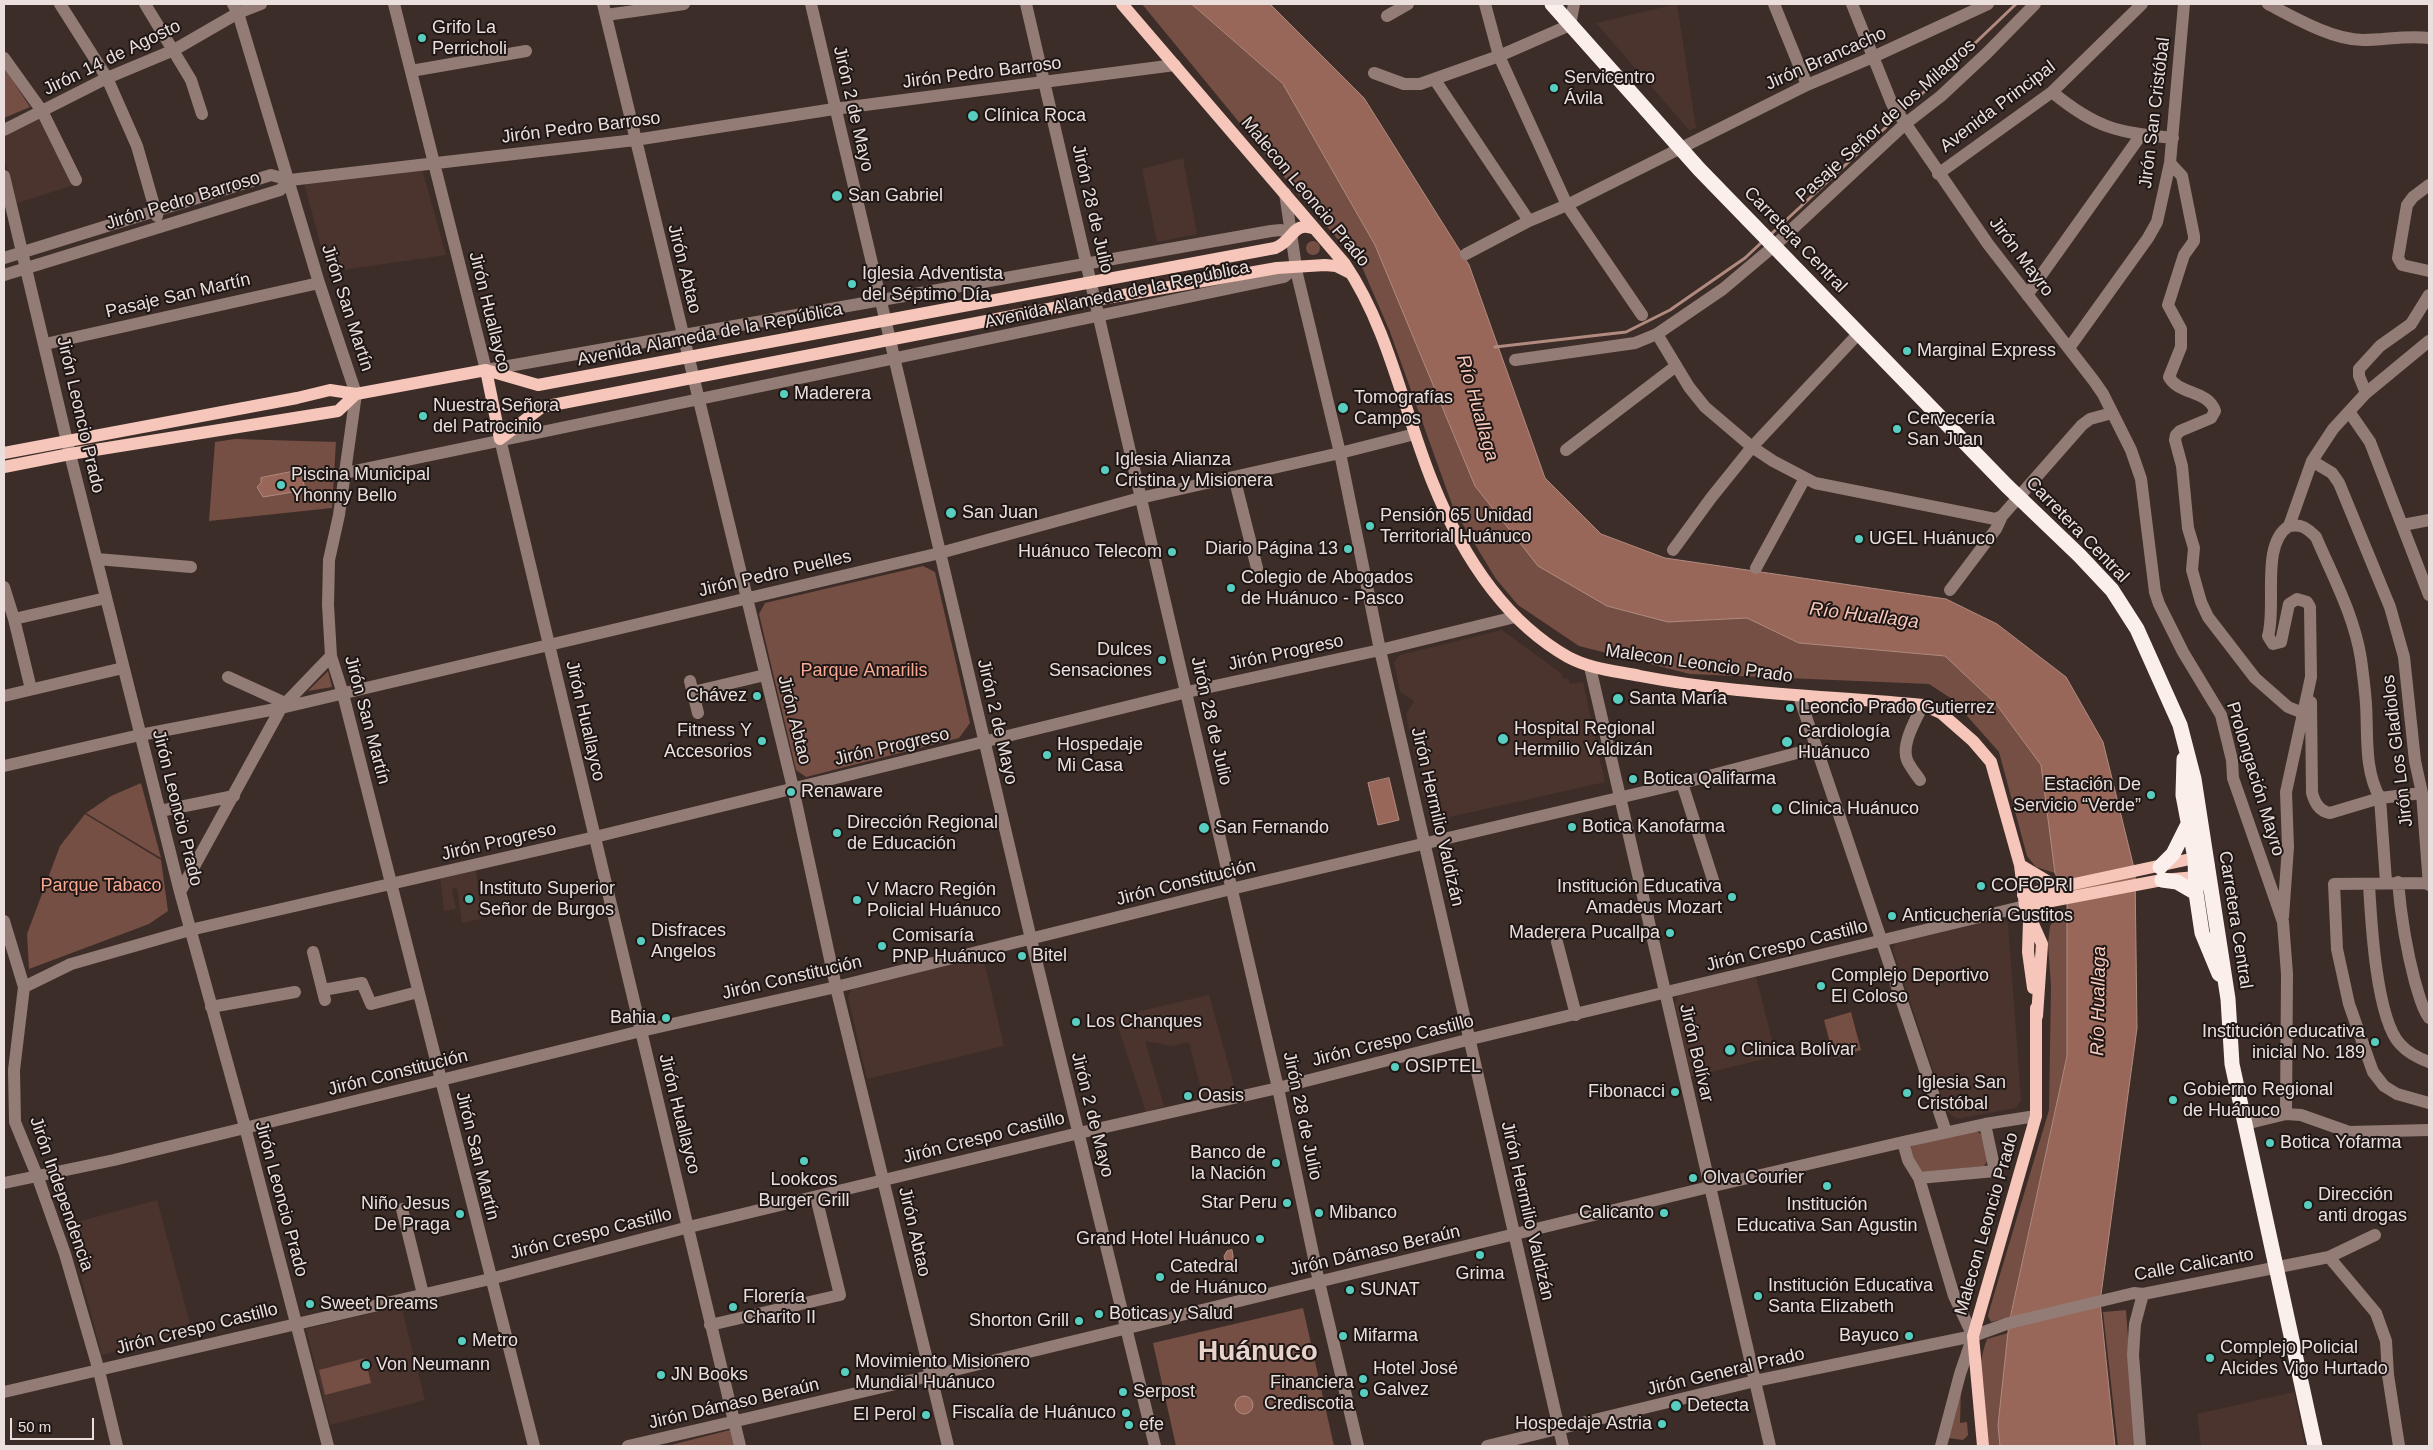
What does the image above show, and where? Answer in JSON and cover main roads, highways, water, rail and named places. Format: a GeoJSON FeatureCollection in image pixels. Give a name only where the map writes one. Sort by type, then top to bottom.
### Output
{"type":"FeatureCollection","features":[{"type":"Feature","properties":{"kind":"highway","name":"Carretera Central"},"geometry":{"type":"LineString","coordinates":[[1552,4],[1680,148],[2018,496],[2112,590],[2137,629],[2163,685],[2184,740],[2194,779],[2209,866],[2228,999],[2232,1064],[2315,1446]]}},
{"type":"Feature","properties":{"kind":"highway"},"geometry":{"type":"LineString","coordinates":[[2184,740],[2183,795],[2195,858],[2196,893],[2202,933],[2228,999]]}},
{"type":"Feature","properties":{"kind":"highway"},"geometry":{"type":"LineString","coordinates":[[2188,824],[2173,854],[2156,875],[2177,882],[2196,893]]}},
{"type":"Feature","properties":{"kind":"main road","name":"Malecon Leoncio Prado"},"geometry":{"type":"LineString","coordinates":[[1122,4],[1285,193],[1352,274],[1378,324],[1415,434],[1453,529],[1496,597],[1515,617],[1550,645],[1570,658],[1590,666],[1666,681],[1799,696],[1923,705],[1941,712],[1973,741],[1991,762],[2020,865],[2026,906],[2042,944],[2037,1016],[2036,1116],[1973,1336],[1983,1446]]}},
{"type":"Feature","properties":{"kind":"main road","name":"Avenida Alameda de la República"},"geometry":{"type":"LineString","coordinates":[[356,394],[486,370],[538,385],[1274,248],[1285,243],[1298,227],[1305,225],[1315,229]]}},
{"type":"Feature","properties":{"kind":"main road","name":"Avenida Alameda de la República"},"geometry":{"type":"LineString","coordinates":[[500,439],[542,407],[1095,300],[1296,267],[1336,266],[1352,274]]}},
{"type":"Feature","properties":{"kind":"main road","name":"Jirón Huallayco"},"geometry":{"type":"LineString","coordinates":[[486,370],[500,439]]}},
{"type":"Feature","properties":{"kind":"main road"},"geometry":{"type":"LineString","coordinates":[[4,453],[297,398],[330,390],[356,394]]}},
{"type":"Feature","properties":{"kind":"main road"},"geometry":{"type":"LineString","coordinates":[[4,467],[70,454],[338,411],[356,394]]}},
{"type":"Feature","properties":{"kind":"main road"},"geometry":{"type":"LineString","coordinates":[[2026,906],[2060,891],[2156,875],[2196,877],[2209,866],[2195,858],[2156,875]]}},
{"type":"Feature","properties":{"kind":"main road"},"geometry":{"type":"LineString","coordinates":[[2020,865],[2060,891]]}},
{"type":"Feature","properties":{"kind":"water","name":"Río Huallaga"},"geometry":{"type":"Polygon","coordinates":[[[1192,4],[1270,4],[1364,98],[1469,265],[1545,478],[1601,534],[1665,558],[1946,599],[1997,624],[2066,677],[2103,742],[2135,872],[2137,1028],[2100,1302],[2115,1446],[2000,1446],[1998,1425],[2009,1323],[2067,1056],[2067,898],[2055,873],[2041,765],[1996,704],[1945,656],[1799,643],[1747,618],[1668,622],[1607,606],[1538,566],[1475,486],[1375,245],[1283,84],[1192,4]]]}},
{"type":"Feature","properties":{"kind":"water","name":"Piscina Municipal Yhonny Bello"},"geometry":{"type":"Polygon","coordinates":[[[301,470],[305,490],[263,497],[257,487],[261,483],[261,478],[301,470]]]}},
{"type":"Feature","properties":{"kind":"water"},"geometry":{"type":"Polygon","coordinates":[[[1389,778],[1399,820],[1378,825],[1368,783],[1389,778]]]}},
{"type":"Feature","properties":{"kind":"water"},"geometry":{"type":"Polygon","coordinates":[[[1232,1250],[1235,1268],[1227,1270],[1224,1256],[1227,1251],[1232,1250]]]}},
{"type":"Feature","properties":{"kind":"water"},"geometry":{"type":"Polygon","coordinates":[[[1244,1396],[1250,1399],[1253,1405],[1250,1411],[1244,1414],[1238,1411],[1235,1405],[1238,1399],[1244,1396]]]}},
{"type":"Feature","properties":{"kind":"waterway"},"geometry":{"type":"LineString","coordinates":[[1903,112],[2016,4]]}},
{"type":"Feature","properties":{"kind":"waterway"},"geometry":{"type":"LineString","coordinates":[[1769,236],[1898,116]]}},
{"type":"Feature","properties":{"kind":"waterway"},"geometry":{"type":"LineString","coordinates":[[1495,347],[1626,332],[1670,310],[1745,258],[1762,242]]}},
{"type":"Feature","properties":{"kind":"place","name":"Grifo La Perricholi"},"geometry":{"type":"Point","coordinates":[422,38]}},
{"type":"Feature","properties":{"kind":"place","name":"Servicentro Ávila"},"geometry":{"type":"Point","coordinates":[1554,88]}},
{"type":"Feature","properties":{"kind":"place","name":"Clínica Roca"},"geometry":{"type":"Point","coordinates":[973,116]}},
{"type":"Feature","properties":{"kind":"place","name":"San Gabriel"},"geometry":{"type":"Point","coordinates":[837,196]}},
{"type":"Feature","properties":{"kind":"place","name":"Iglesia Adventista del Séptimo Día"},"geometry":{"type":"Point","coordinates":[852,284]}},
{"type":"Feature","properties":{"kind":"place","name":"Marginal Express"},"geometry":{"type":"Point","coordinates":[1907,351]}},
{"type":"Feature","properties":{"kind":"place","name":"Maderera"},"geometry":{"type":"Point","coordinates":[784,394]}},
{"type":"Feature","properties":{"kind":"place","name":"Tomografías Campos"},"geometry":{"type":"Point","coordinates":[1343,408]}},
{"type":"Feature","properties":{"kind":"place","name":"Nuestra Señora del Patrocinio"},"geometry":{"type":"Point","coordinates":[423,416]}},
{"type":"Feature","properties":{"kind":"place","name":"Cervecería San Juan"},"geometry":{"type":"Point","coordinates":[1897,429]}},
{"type":"Feature","properties":{"kind":"place","name":"Iglesia Alianza Cristina y Misionera"},"geometry":{"type":"Point","coordinates":[1105,470]}},
{"type":"Feature","properties":{"kind":"place","name":"Piscina Municipal Yhonny Bello"},"geometry":{"type":"Point","coordinates":[281,485]}},
{"type":"Feature","properties":{"kind":"place","name":"San Juan"},"geometry":{"type":"Point","coordinates":[951,513]}},
{"type":"Feature","properties":{"kind":"place","name":"Pensión 65 Unidad Territorial Huánuco"},"geometry":{"type":"Point","coordinates":[1370,526]}},
{"type":"Feature","properties":{"kind":"place","name":"UGEL Huánuco"},"geometry":{"type":"Point","coordinates":[1859,539]}},
{"type":"Feature","properties":{"kind":"place","name":"Diario Página 13"},"geometry":{"type":"Point","coordinates":[1348,549]}},
{"type":"Feature","properties":{"kind":"place","name":"Huánuco Telecom"},"geometry":{"type":"Point","coordinates":[1172,552]}},
{"type":"Feature","properties":{"kind":"place","name":"Colegio de Abogados de Huánuco - Pasco"},"geometry":{"type":"Point","coordinates":[1231,588]}},
{"type":"Feature","properties":{"kind":"place","name":"Dulces Sensaciones"},"geometry":{"type":"Point","coordinates":[1162,660]}},
{"type":"Feature","properties":{"kind":"place","name":"Chávez"},"geometry":{"type":"Point","coordinates":[757,696]}},
{"type":"Feature","properties":{"kind":"place","name":"Santa María"},"geometry":{"type":"Point","coordinates":[1618,699]}},
{"type":"Feature","properties":{"kind":"place","name":"Leoncio Prado Gutierrez"},"geometry":{"type":"Point","coordinates":[1790,708]}},
{"type":"Feature","properties":{"kind":"place","name":"Hospital Regional Hermilio Valdizán"},"geometry":{"type":"Point","coordinates":[1503,739]}},
{"type":"Feature","properties":{"kind":"place","name":"Fitness Y Accesorios"},"geometry":{"type":"Point","coordinates":[762,741]}},
{"type":"Feature","properties":{"kind":"place","name":"Cardiología Huánuco"},"geometry":{"type":"Point","coordinates":[1787,742]}},
{"type":"Feature","properties":{"kind":"place","name":"Hospedaje Mi Casa"},"geometry":{"type":"Point","coordinates":[1047,755]}},
{"type":"Feature","properties":{"kind":"place","name":"Botica Qalifarma"},"geometry":{"type":"Point","coordinates":[1633,779]}},
{"type":"Feature","properties":{"kind":"place","name":"Renaware"},"geometry":{"type":"Point","coordinates":[791,792]}},
{"type":"Feature","properties":{"kind":"place","name":"Estación De Servicio “Verde”"},"geometry":{"type":"Point","coordinates":[2151,795]}},
{"type":"Feature","properties":{"kind":"place","name":"Clinica Huánuco"},"geometry":{"type":"Point","coordinates":[1777,809]}},
{"type":"Feature","properties":{"kind":"place","name":"Botica Kanofarma"},"geometry":{"type":"Point","coordinates":[1572,827]}},
{"type":"Feature","properties":{"kind":"place","name":"San Fernando"},"geometry":{"type":"Point","coordinates":[1204,828]}},
{"type":"Feature","properties":{"kind":"place","name":"Dirección Regional de Educación"},"geometry":{"type":"Point","coordinates":[837,833]}},
{"type":"Feature","properties":{"kind":"place","name":"COFOPRI"},"geometry":{"type":"Point","coordinates":[1981,886]}},
{"type":"Feature","properties":{"kind":"place","name":"Institución Educativa Amadeus Mozart"},"geometry":{"type":"Point","coordinates":[1732,897]}},
{"type":"Feature","properties":{"kind":"place","name":"Instituto Superior Señor de Burgos"},"geometry":{"type":"Point","coordinates":[469,899]}},
{"type":"Feature","properties":{"kind":"place","name":"V Macro Región Policial Huánuco"},"geometry":{"type":"Point","coordinates":[857,900]}},
{"type":"Feature","properties":{"kind":"place","name":"Anticuchería Gustitos"},"geometry":{"type":"Point","coordinates":[1892,916]}},
{"type":"Feature","properties":{"kind":"place","name":"Maderera Pucallpa"},"geometry":{"type":"Point","coordinates":[1670,933]}},
{"type":"Feature","properties":{"kind":"place","name":"Disfraces Angelos"},"geometry":{"type":"Point","coordinates":[641,941]}},
{"type":"Feature","properties":{"kind":"place","name":"Comisaría PNP Huánuco"},"geometry":{"type":"Point","coordinates":[882,946]}},
{"type":"Feature","properties":{"kind":"place","name":"Bitel"},"geometry":{"type":"Point","coordinates":[1022,956]}},
{"type":"Feature","properties":{"kind":"place","name":"Complejo Deportivo El Coloso"},"geometry":{"type":"Point","coordinates":[1821,986]}},
{"type":"Feature","properties":{"kind":"place","name":"Bahia"},"geometry":{"type":"Point","coordinates":[666,1018]}},
{"type":"Feature","properties":{"kind":"place","name":"Los Chanques"},"geometry":{"type":"Point","coordinates":[1076,1022]}},
{"type":"Feature","properties":{"kind":"place","name":"Institución educativa inicial No. 189"},"geometry":{"type":"Point","coordinates":[2375,1042]}},
{"type":"Feature","properties":{"kind":"place","name":"Clinica Bolívar"},"geometry":{"type":"Point","coordinates":[1730,1050]}},
{"type":"Feature","properties":{"kind":"place","name":"OSIPTEL"},"geometry":{"type":"Point","coordinates":[1395,1067]}},
{"type":"Feature","properties":{"kind":"place","name":"Fibonacci"},"geometry":{"type":"Point","coordinates":[1675,1092]}},
{"type":"Feature","properties":{"kind":"place","name":"Iglesia San Cristóbal"},"geometry":{"type":"Point","coordinates":[1907,1093]}},
{"type":"Feature","properties":{"kind":"place","name":"Oasis"},"geometry":{"type":"Point","coordinates":[1188,1096]}},
{"type":"Feature","properties":{"kind":"place","name":"Gobierno Regional de Huánuco"},"geometry":{"type":"Point","coordinates":[2173,1100]}},
{"type":"Feature","properties":{"kind":"place","name":"Botica Yofarma"},"geometry":{"type":"Point","coordinates":[2270,1143]}},
{"type":"Feature","properties":{"kind":"place","name":"Lookcos Burger Grill"},"geometry":{"type":"Point","coordinates":[804,1161]}},
{"type":"Feature","properties":{"kind":"place","name":"Banco de la Nación"},"geometry":{"type":"Point","coordinates":[1276,1163]}},
{"type":"Feature","properties":{"kind":"place","name":"Olva Courier"},"geometry":{"type":"Point","coordinates":[1693,1178]}},
{"type":"Feature","properties":{"kind":"place","name":"Institución Educativa San Agustin"},"geometry":{"type":"Point","coordinates":[1827,1186]}},
{"type":"Feature","properties":{"kind":"place","name":"Star Peru"},"geometry":{"type":"Point","coordinates":[1287,1203]}},
{"type":"Feature","properties":{"kind":"place","name":"Dirección anti drogas"},"geometry":{"type":"Point","coordinates":[2308,1205]}},
{"type":"Feature","properties":{"kind":"place","name":"Mibanco"},"geometry":{"type":"Point","coordinates":[1319,1213]}},
{"type":"Feature","properties":{"kind":"place","name":"Calicanto"},"geometry":{"type":"Point","coordinates":[1664,1213]}},
{"type":"Feature","properties":{"kind":"place","name":"Niño Jesus De Praga"},"geometry":{"type":"Point","coordinates":[460,1214]}},
{"type":"Feature","properties":{"kind":"place","name":"Grand Hotel Huánuco"},"geometry":{"type":"Point","coordinates":[1260,1239]}},
{"type":"Feature","properties":{"kind":"place","name":"Grima"},"geometry":{"type":"Point","coordinates":[1480,1255]}},
{"type":"Feature","properties":{"kind":"place","name":"Catedral de Huánuco"},"geometry":{"type":"Point","coordinates":[1160,1277]}},
{"type":"Feature","properties":{"kind":"place","name":"SUNAT"},"geometry":{"type":"Point","coordinates":[1350,1290]}},
{"type":"Feature","properties":{"kind":"place","name":"Institución Educativa Santa Elizabeth"},"geometry":{"type":"Point","coordinates":[1758,1296]}},
{"type":"Feature","properties":{"kind":"place","name":"Sweet Dreams"},"geometry":{"type":"Point","coordinates":[310,1304]}},
{"type":"Feature","properties":{"kind":"place","name":"Florería Charito II"},"geometry":{"type":"Point","coordinates":[733,1307]}},
{"type":"Feature","properties":{"kind":"place","name":"Boticas y Salud"},"geometry":{"type":"Point","coordinates":[1099,1314]}},
{"type":"Feature","properties":{"kind":"place","name":"Shorton Grill"},"geometry":{"type":"Point","coordinates":[1079,1321]}},
{"type":"Feature","properties":{"kind":"place","name":"Mifarma"},"geometry":{"type":"Point","coordinates":[1343,1336]}},
{"type":"Feature","properties":{"kind":"place","name":"Bayuco"},"geometry":{"type":"Point","coordinates":[1909,1336]}},
{"type":"Feature","properties":{"kind":"place","name":"Metro"},"geometry":{"type":"Point","coordinates":[462,1341]}},
{"type":"Feature","properties":{"kind":"place","name":"Complejo Policial Alcides Vigo Hurtado"},"geometry":{"type":"Point","coordinates":[2210,1358]}},
{"type":"Feature","properties":{"kind":"place","name":"Von Neumann"},"geometry":{"type":"Point","coordinates":[366,1365]}},
{"type":"Feature","properties":{"kind":"place","name":"Movimiento Misionero Mundial Huánuco"},"geometry":{"type":"Point","coordinates":[845,1372]}},
{"type":"Feature","properties":{"kind":"place","name":"JN Books"},"geometry":{"type":"Point","coordinates":[661,1375]}},
{"type":"Feature","properties":{"kind":"place","name":"Hotel José Galvez"},"geometry":{"type":"Point","coordinates":[1363,1379]}},
{"type":"Feature","properties":{"kind":"place","name":"Serpost"},"geometry":{"type":"Point","coordinates":[1123,1392]}},
{"type":"Feature","properties":{"kind":"place","name":"Financiera Crediscotia"},"geometry":{"type":"Point","coordinates":[1364,1393]}},
{"type":"Feature","properties":{"kind":"place","name":"Detecta"},"geometry":{"type":"Point","coordinates":[1676,1406]}},
{"type":"Feature","properties":{"kind":"place","name":"Fiscalía de Huánuco"},"geometry":{"type":"Point","coordinates":[1126,1413]}},
{"type":"Feature","properties":{"kind":"place","name":"El Perol"},"geometry":{"type":"Point","coordinates":[926,1415]}},
{"type":"Feature","properties":{"kind":"place","name":"Hospedaje Astria"},"geometry":{"type":"Point","coordinates":[1662,1424]}},
{"type":"Feature","properties":{"kind":"place","name":"efe"},"geometry":{"type":"Point","coordinates":[1129,1425]}},
{"type":"Feature","properties":{"kind":"district","name":"Huánuco"},"geometry":{"type":"Point","coordinates":[1258,1352]}},
{"type":"Feature","properties":{"kind":"park label","name":"Parque Amarilis"},"geometry":{"type":"Point","coordinates":[864,671]}},
{"type":"Feature","properties":{"kind":"park label","name":"Parque Tabaco"},"geometry":{"type":"Point","coordinates":[101,886]}}]}
